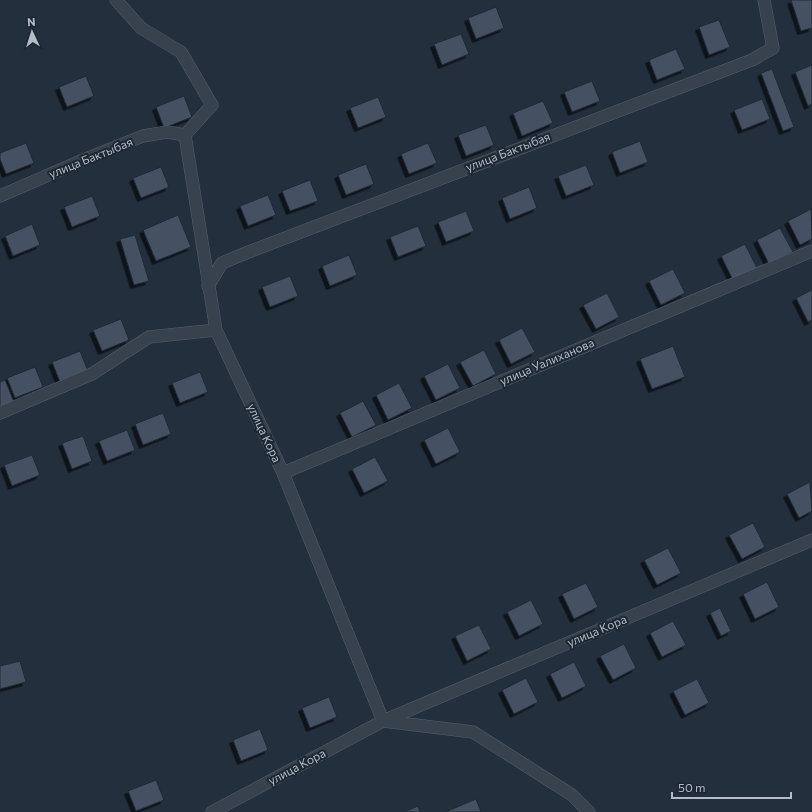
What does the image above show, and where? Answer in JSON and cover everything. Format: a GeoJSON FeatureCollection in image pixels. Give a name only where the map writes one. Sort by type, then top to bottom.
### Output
{"type":"FeatureCollection","features":[{"type":"Feature","properties":{"kind":"street"},"geometry":{"type":"LineString","coordinates":[[116,0],[140,28],[181,52],[212,105],[185,135]]}},
{"type":"Feature","properties":{"kind":"street","name":"улица Бактыбая"},"geometry":{"type":"LineString","coordinates":[[208,286],[222,263],[752,60],[773,48],[764,0]]}},
{"type":"Feature","properties":{"kind":"street","name":"улица Бактыбая"},"geometry":{"type":"LineString","coordinates":[[0,196],[82,160],[143,136],[167,132],[185,135]]}},
{"type":"Feature","properties":{"kind":"street","name":"улица Кора"},"geometry":{"type":"LineString","coordinates":[[185,135],[216,330],[283,473],[383,721]]}},
{"type":"Feature","properties":{"kind":"street","name":"улица Уалиханова"},"geometry":{"type":"LineString","coordinates":[[283,473],[812,251]]}},
{"type":"Feature","properties":{"kind":"street"},"geometry":{"type":"LineString","coordinates":[[0,413],[92,374],[149,337],[216,330]]}},
{"type":"Feature","properties":{"kind":"street","name":"улица Кора"},"geometry":{"type":"LineString","coordinates":[[212,812],[383,721],[812,540]]}},
{"type":"Feature","properties":{"kind":"street"},"geometry":{"type":"LineString","coordinates":[[383,721],[473,732],[572,795],[589,812]]}},
{"type":"Feature","properties":{"kind":"building"},"geometry":{"type":"Polygon","coordinates":[[[791,0],[812,0],[812,28],[801,31],[791,0]]]}},
{"type":"Feature","properties":{"kind":"building"},"geometry":{"type":"Polygon","coordinates":[[[496,7],[504,28],[476,39],[468,18],[496,7]]]}},
{"type":"Feature","properties":{"kind":"building"},"geometry":{"type":"Polygon","coordinates":[[[719,20],[730,47],[709,55],[699,27],[719,20]]]}},
{"type":"Feature","properties":{"kind":"building"},"geometry":{"type":"Polygon","coordinates":[[[461,34],[469,54],[442,65],[434,44],[461,34]]]}},
{"type":"Feature","properties":{"kind":"building"},"geometry":{"type":"Polygon","coordinates":[[[676,49],[685,69],[657,80],[649,60],[676,49]]]}},
{"type":"Feature","properties":{"kind":"building"},"geometry":{"type":"Polygon","coordinates":[[[812,65],[812,104],[808,106],[795,72],[812,65]]]}},
{"type":"Feature","properties":{"kind":"building"},"geometry":{"type":"Polygon","coordinates":[[[772,69],[794,127],[783,131],[761,73],[772,69]]]}},
{"type":"Feature","properties":{"kind":"building"},"geometry":{"type":"Polygon","coordinates":[[[86,76],[94,96],[67,107],[59,87],[86,76]]]}},
{"type":"Feature","properties":{"kind":"building"},"geometry":{"type":"Polygon","coordinates":[[[592,81],[600,101],[572,112],[564,92],[592,81]]]}},
{"type":"Feature","properties":{"kind":"building"},"geometry":{"type":"Polygon","coordinates":[[[184,96],[192,117],[164,128],[156,107],[184,96]]]}},
{"type":"Feature","properties":{"kind":"building"},"geometry":{"type":"Polygon","coordinates":[[[378,97],[386,117],[358,128],[350,108],[378,97]]]}},
{"type":"Feature","properties":{"kind":"building"},"geometry":{"type":"Polygon","coordinates":[[[762,99],[770,119],[742,130],[734,110],[762,99]]]}},
{"type":"Feature","properties":{"kind":"building"},"geometry":{"type":"Polygon","coordinates":[[[543,101],[553,123],[522,136],[513,113],[543,101]]]}},
{"type":"Feature","properties":{"kind":"building"},"geometry":{"type":"Polygon","coordinates":[[[486,125],[494,145],[466,156],[458,135],[486,125]]]}},
{"type":"Feature","properties":{"kind":"building"},"geometry":{"type":"Polygon","coordinates":[[[640,141],[648,162],[620,173],[612,152],[640,141]]]}},
{"type":"Feature","properties":{"kind":"building"},"geometry":{"type":"Polygon","coordinates":[[[26,143],[34,163],[6,174],[0,159],[0,153],[26,143]]]}},
{"type":"Feature","properties":{"kind":"building"},"geometry":{"type":"Polygon","coordinates":[[[428,143],[437,163],[409,174],[401,154],[428,143]]]}},
{"type":"Feature","properties":{"kind":"building"},"geometry":{"type":"Polygon","coordinates":[[[366,164],[374,184],[346,195],[338,175],[366,164]]]}},
{"type":"Feature","properties":{"kind":"building"},"geometry":{"type":"Polygon","coordinates":[[[586,165],[594,185],[566,196],[558,176],[586,165]]]}},
{"type":"Feature","properties":{"kind":"building"},"geometry":{"type":"Polygon","coordinates":[[[161,167],[169,187],[141,198],[133,178],[161,167]]]}},
{"type":"Feature","properties":{"kind":"building"},"geometry":{"type":"Polygon","coordinates":[[[310,180],[318,201],[290,211],[282,191],[310,180]]]}},
{"type":"Feature","properties":{"kind":"building"},"geometry":{"type":"Polygon","coordinates":[[[529,187],[537,208],[510,219],[502,198],[529,187]]]}},
{"type":"Feature","properties":{"kind":"building"},"geometry":{"type":"Polygon","coordinates":[[[268,195],[276,215],[248,226],[240,206],[268,195]]]}},
{"type":"Feature","properties":{"kind":"building"},"geometry":{"type":"Polygon","coordinates":[[[92,196],[100,216],[72,227],[64,207],[92,196]]]}},
{"type":"Feature","properties":{"kind":"building"},"geometry":{"type":"Polygon","coordinates":[[[811,209],[812,239],[800,245],[788,221],[811,209]]]}},
{"type":"Feature","properties":{"kind":"building"},"geometry":{"type":"Polygon","coordinates":[[[466,211],[474,231],[446,242],[438,222],[466,211]]]}},
{"type":"Feature","properties":{"kind":"building"},"geometry":{"type":"Polygon","coordinates":[[[178,215],[191,247],[156,261],[143,230],[178,215]]]}},
{"type":"Feature","properties":{"kind":"building"},"geometry":{"type":"Polygon","coordinates":[[[32,224],[40,245],[13,256],[5,236],[32,224]]]}},
{"type":"Feature","properties":{"kind":"building"},"geometry":{"type":"Polygon","coordinates":[[[418,226],[426,246],[398,257],[390,237],[418,226]]]}},
{"type":"Feature","properties":{"kind":"building"},"geometry":{"type":"Polygon","coordinates":[[[780,228],[793,252],[769,264],[757,240],[780,228]]]}},
{"type":"Feature","properties":{"kind":"building"},"geometry":{"type":"Polygon","coordinates":[[[135,235],[149,281],[134,285],[120,239],[135,235]]]}},
{"type":"Feature","properties":{"kind":"building"},"geometry":{"type":"Polygon","coordinates":[[[745,244],[757,268],[733,280],[721,256],[745,244]]]}},
{"type":"Feature","properties":{"kind":"building"},"geometry":{"type":"Polygon","coordinates":[[[349,255],[357,275],[330,286],[322,266],[349,255]]]}},
{"type":"Feature","properties":{"kind":"building"},"geometry":{"type":"Polygon","coordinates":[[[673,269],[685,293],[661,305],[649,281],[673,269]]]}},
{"type":"Feature","properties":{"kind":"building"},"geometry":{"type":"Polygon","coordinates":[[[290,276],[298,296],[270,307],[262,287],[290,276]]]}},
{"type":"Feature","properties":{"kind":"building"},"geometry":{"type":"Polygon","coordinates":[[[812,290],[812,320],[808,322],[796,298],[812,290]]]}},
{"type":"Feature","properties":{"kind":"building"},"geometry":{"type":"Polygon","coordinates":[[[607,293],[619,317],[596,329],[583,305],[607,293]]]}},
{"type":"Feature","properties":{"kind":"building"},"geometry":{"type":"Polygon","coordinates":[[[121,319],[129,340],[102,351],[93,330],[121,319]]]}},
{"type":"Feature","properties":{"kind":"building"},"geometry":{"type":"Polygon","coordinates":[[[522,328],[535,352],[511,364],[499,340],[522,328]]]}},
{"type":"Feature","properties":{"kind":"building"},"geometry":{"type":"Polygon","coordinates":[[[673,346],[685,377],[652,389],[640,359],[673,346]]]}},
{"type":"Feature","properties":{"kind":"building"},"geometry":{"type":"Polygon","coordinates":[[[484,350],[496,374],[473,386],[460,362],[484,350]]]}},
{"type":"Feature","properties":{"kind":"building"},"geometry":{"type":"Polygon","coordinates":[[[80,351],[88,371],[60,382],[52,362],[80,351]]]}},
{"type":"Feature","properties":{"kind":"building"},"geometry":{"type":"Polygon","coordinates":[[[448,364],[460,388],[436,400],[424,376],[448,364]]]}},
{"type":"Feature","properties":{"kind":"building"},"geometry":{"type":"Polygon","coordinates":[[[35,367],[43,387],[15,398],[7,378],[35,367]]]}},
{"type":"Feature","properties":{"kind":"building"},"geometry":{"type":"Polygon","coordinates":[[[200,372],[208,392],[180,403],[172,383],[200,372]]]}},
{"type":"Feature","properties":{"kind":"building"},"geometry":{"type":"Polygon","coordinates":[[[5,380],[14,402],[0,407],[0,382],[5,380]]]}},
{"type":"Feature","properties":{"kind":"building"},"geometry":{"type":"Polygon","coordinates":[[[399,383],[412,408],[388,420],[376,395],[399,383]]]}},
{"type":"Feature","properties":{"kind":"building"},"geometry":{"type":"Polygon","coordinates":[[[363,401],[376,425],[352,437],[340,413],[363,401]]]}},
{"type":"Feature","properties":{"kind":"building"},"geometry":{"type":"Polygon","coordinates":[[[163,413],[171,434],[143,445],[135,424],[163,413]]]}},
{"type":"Feature","properties":{"kind":"building"},"geometry":{"type":"Polygon","coordinates":[[[448,428],[460,452],[436,464],[424,440],[448,428]]]}},
{"type":"Feature","properties":{"kind":"building"},"geometry":{"type":"Polygon","coordinates":[[[127,430],[135,450],[107,461],[99,441],[127,430]]]}},
{"type":"Feature","properties":{"kind":"building"},"geometry":{"type":"Polygon","coordinates":[[[83,436],[92,461],[72,469],[62,443],[83,436]]]}},
{"type":"Feature","properties":{"kind":"building"},"geometry":{"type":"Polygon","coordinates":[[[32,455],[40,475],[12,486],[4,465],[32,455]]]}},
{"type":"Feature","properties":{"kind":"building"},"geometry":{"type":"Polygon","coordinates":[[[375,457],[388,481],[364,493],[352,469],[375,457]]]}},
{"type":"Feature","properties":{"kind":"building"},"geometry":{"type":"Polygon","coordinates":[[[810,482],[812,511],[799,518],[787,494],[810,482]]]}},
{"type":"Feature","properties":{"kind":"building"},"geometry":{"type":"Polygon","coordinates":[[[753,523],[765,547],[742,559],[729,535],[753,523]]]}},
{"type":"Feature","properties":{"kind":"building"},"geometry":{"type":"Polygon","coordinates":[[[668,548],[681,573],[657,585],[644,560],[668,548]]]}},
{"type":"Feature","properties":{"kind":"building"},"geometry":{"type":"Polygon","coordinates":[[[767,582],[779,607],[755,619],[743,594],[767,582]]]}},
{"type":"Feature","properties":{"kind":"building"},"geometry":{"type":"Polygon","coordinates":[[[586,583],[598,607],[574,619],[562,594],[586,583]]]}},
{"type":"Feature","properties":{"kind":"building"},"geometry":{"type":"Polygon","coordinates":[[[531,600],[543,624],[519,636],[507,612],[531,600]]]}},
{"type":"Feature","properties":{"kind":"building"},"geometry":{"type":"Polygon","coordinates":[[[720,608],[731,631],[721,636],[710,613],[720,608]]]}},
{"type":"Feature","properties":{"kind":"building"},"geometry":{"type":"Polygon","coordinates":[[[673,621],[686,645],[662,657],[650,633],[673,621]]]}},
{"type":"Feature","properties":{"kind":"building"},"geometry":{"type":"Polygon","coordinates":[[[479,625],[491,649],[467,661],[455,636],[479,625]]]}},
{"type":"Feature","properties":{"kind":"building"},"geometry":{"type":"Polygon","coordinates":[[[624,644],[636,668],[613,680],[600,656],[624,644]]]}},
{"type":"Feature","properties":{"kind":"building"},"geometry":{"type":"Polygon","coordinates":[[[20,661],[26,682],[0,689],[0,666],[20,661]]]}},
{"type":"Feature","properties":{"kind":"building"},"geometry":{"type":"Polygon","coordinates":[[[574,662],[586,686],[562,698],[550,674],[574,662]]]}},
{"type":"Feature","properties":{"kind":"building"},"geometry":{"type":"Polygon","coordinates":[[[526,678],[538,702],[514,714],[502,690],[526,678]]]}},
{"type":"Feature","properties":{"kind":"building"},"geometry":{"type":"Polygon","coordinates":[[[697,679],[709,703],[685,715],[673,691],[697,679]]]}},
{"type":"Feature","properties":{"kind":"building"},"geometry":{"type":"Polygon","coordinates":[[[329,697],[337,717],[310,728],[302,708],[329,697]]]}},
{"type":"Feature","properties":{"kind":"building"},"geometry":{"type":"Polygon","coordinates":[[[260,729],[268,750],[241,761],[233,740],[260,729]]]}},
{"type":"Feature","properties":{"kind":"building"},"geometry":{"type":"Polygon","coordinates":[[[156,780],[164,800],[136,811],[128,791],[156,780]]]}},
{"type":"Feature","properties":{"kind":"building"},"geometry":{"type":"Polygon","coordinates":[[[476,799],[481,812],[445,812],[476,799]]]}},
{"type":"Feature","properties":{"kind":"building"},"geometry":{"type":"Polygon","coordinates":[[[418,806],[420,812],[404,812],[418,806]]]}}]}
